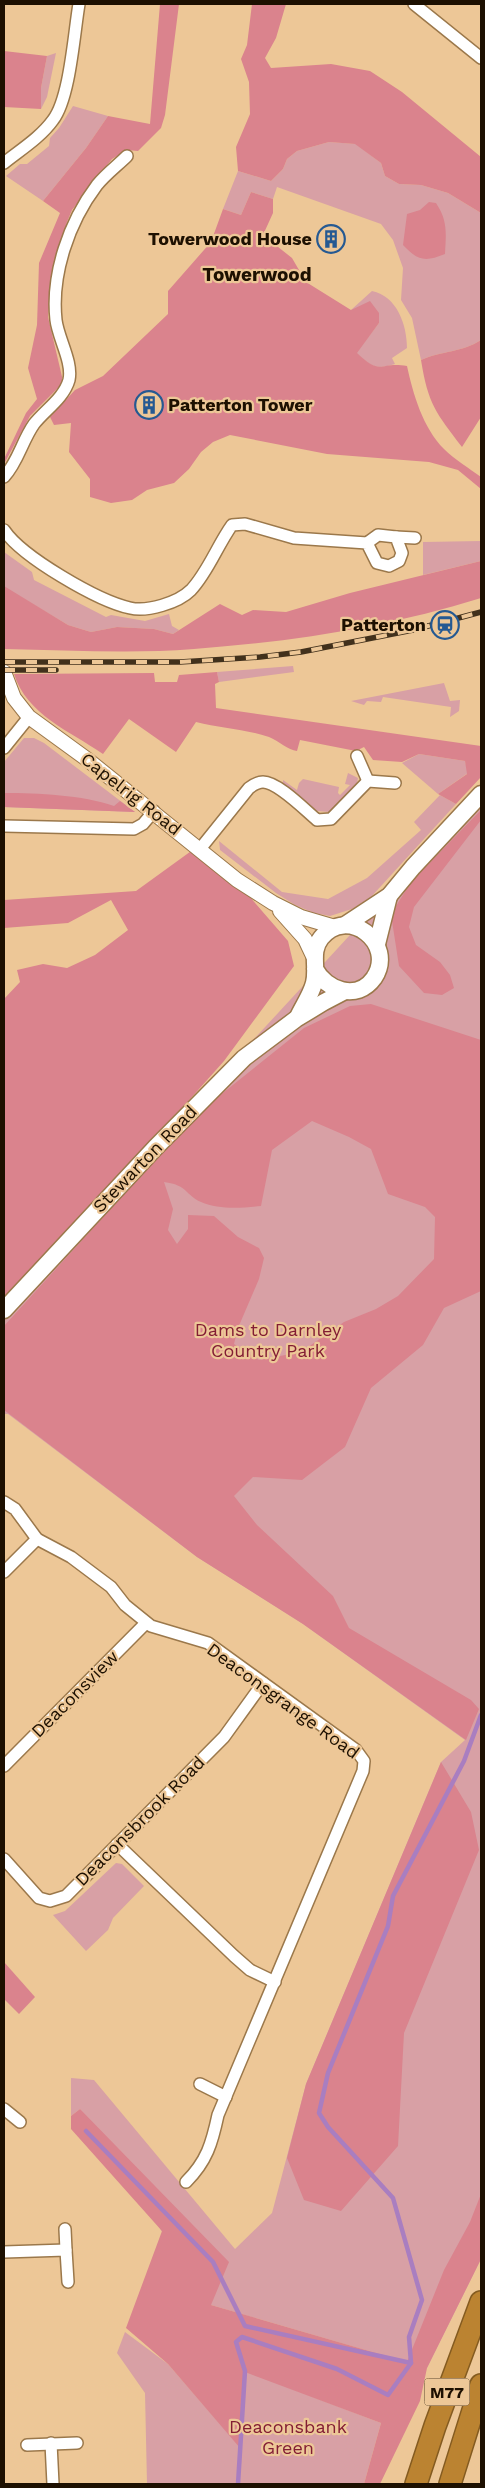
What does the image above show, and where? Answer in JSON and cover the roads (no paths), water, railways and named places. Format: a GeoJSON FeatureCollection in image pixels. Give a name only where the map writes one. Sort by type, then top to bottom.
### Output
{"type":"FeatureCollection","features":[{"type":"Feature","properties":{"kind":"highway","name":"M77"},"geometry":{"type":"LineString","coordinates":[[416,2484],[435,2426],[481,2302]]}},
{"type":"Feature","properties":{"kind":"highway","name":"M77"},"geometry":{"type":"LineString","coordinates":[[450,2484],[481,2385]]}},
{"type":"Feature","properties":{"kind":"main road","name":"Stewarton Road"},"geometry":{"type":"LineString","coordinates":[[296,1019],[314,984],[315,963],[320,939],[390,896],[413,867],[481,794]]}},
{"type":"Feature","properties":{"kind":"main road","name":"Stewarton Road"},"geometry":{"type":"LineString","coordinates":[[4,1310],[155,1148],[244,1058],[322,1002],[345,991],[364,987],[377,973],[380,964],[377,944],[390,896]]}},
{"type":"Feature","properties":{"kind":"main road"},"geometry":{"type":"LineString","coordinates":[[340,926],[365,930],[377,944]]}},
{"type":"Feature","properties":{"kind":"main road"},"geometry":{"type":"LineString","coordinates":[[315,963],[327,985],[345,991]]}},
{"type":"Feature","properties":{"kind":"street"},"geometry":{"type":"LineString","coordinates":[[4,164],[39,136],[54,119],[63,98],[79,4]]}},
{"type":"Feature","properties":{"kind":"street"},"geometry":{"type":"LineString","coordinates":[[414,4],[481,58]]}},
{"type":"Feature","properties":{"kind":"street"},"geometry":{"type":"LineString","coordinates":[[4,477],[11,470],[33,425],[62,392],[69,379],[68,366],[56,322],[55,297],[61,256],[76,221],[97,185],[128,156]]}},
{"type":"Feature","properties":{"kind":"street"},"geometry":{"type":"LineString","coordinates":[[4,530],[27,554],[108,601],[131,608],[147,608],[170,602],[190,591],[232,525],[245,524],[294,538],[367,543],[378,535],[415,538]]}},
{"type":"Feature","properties":{"kind":"street"},"geometry":{"type":"LineString","coordinates":[[367,543],[377,564],[390,566],[399,561],[402,552],[396,537]]}},
{"type":"Feature","properties":{"kind":"street","name":"Capelrig Road"},"geometry":{"type":"LineString","coordinates":[[4,672],[14,698],[29,717],[154,811],[237,880],[273,903],[300,917],[340,926]]}},
{"type":"Feature","properties":{"kind":"street"},"geometry":{"type":"LineString","coordinates":[[4,748],[29,717]]}},
{"type":"Feature","properties":{"kind":"street"},"geometry":{"type":"LineString","coordinates":[[357,756],[368,781]]}},
{"type":"Feature","properties":{"kind":"street"},"geometry":{"type":"LineString","coordinates":[[368,781],[395,783]]}},
{"type":"Feature","properties":{"kind":"street"},"geometry":{"type":"LineString","coordinates":[[200,849],[249,788],[256,784],[263,782],[274,784],[317,820],[326,821],[332,819],[368,781]]}},
{"type":"Feature","properties":{"kind":"street"},"geometry":{"type":"LineString","coordinates":[[4,826],[134,829],[143,824],[154,811]]}},
{"type":"Feature","properties":{"kind":"street","name":"Capelrig Road"},"geometry":{"type":"LineString","coordinates":[[273,903],[303,937],[315,963]]}},
{"type":"Feature","properties":{"kind":"street","name":"Deaconsgrange Road"},"geometry":{"type":"LineString","coordinates":[[4,1502],[14,1509],[37,1539],[71,1557],[111,1587],[125,1605],[151,1626],[208,1643],[356,1750],[364,1761],[363,1771],[218,2115],[212,2145],[200,2168],[186,2182]]}},
{"type":"Feature","properties":{"kind":"street"},"geometry":{"type":"LineString","coordinates":[[4,1572],[37,1539]]}},
{"type":"Feature","properties":{"kind":"street","name":"Deaconsview"},"geometry":{"type":"LineString","coordinates":[[4,1766],[146,1622]]}},
{"type":"Feature","properties":{"kind":"street","name":"Deaconsbrook Road"},"geometry":{"type":"LineString","coordinates":[[4,1859],[39,1898],[50,1901],[66,1896],[224,1737],[263,1683]]}},
{"type":"Feature","properties":{"kind":"street"},"geometry":{"type":"LineString","coordinates":[[117,1844],[250,1970],[275,1982]]}},
{"type":"Feature","properties":{"kind":"street"},"geometry":{"type":"LineString","coordinates":[[200,2084],[226,2097]]}},
{"type":"Feature","properties":{"kind":"street"},"geometry":{"type":"LineString","coordinates":[[4,2109],[20,2122]]}},
{"type":"Feature","properties":{"kind":"street"},"geometry":{"type":"LineString","coordinates":[[66,2229],[68,2282]]}},
{"type":"Feature","properties":{"kind":"street"},"geometry":{"type":"LineString","coordinates":[[4,2252],[66,2250]]}},
{"type":"Feature","properties":{"kind":"street"},"geometry":{"type":"LineString","coordinates":[[52,2443],[53,2484]]}},
{"type":"Feature","properties":{"kind":"street"},"geometry":{"type":"LineString","coordinates":[[27,2445],[77,2443]]}},
{"type":"Feature","properties":{"kind":"waterway"},"geometry":{"type":"LineString","coordinates":[[238,2484],[245,2371],[236,2342],[242,2337],[337,2369],[388,2395],[411,2363],[409,2337],[422,2300],[393,2198],[328,2127],[319,2113],[328,2073],[388,1926],[393,1896],[464,1761],[481,1715]]}},
{"type":"Feature","properties":{"kind":"waterway"},"geometry":{"type":"LineString","coordinates":[[86,2131],[213,2262],[245,2326],[411,2363]]}},
{"type":"Feature","properties":{"kind":"railway"},"geometry":{"type":"LineString","coordinates":[[4,662],[180,662],[260,657],[301,652],[413,630],[481,612]]}},
{"type":"Feature","properties":{"kind":"railway"},"geometry":{"type":"LineString","coordinates":[[4,670],[56,670]]}},
{"type":"Feature","properties":{"kind":"place","name":"Towerwood House"},"geometry":{"type":"Point","coordinates":[331,239]}},
{"type":"Feature","properties":{"kind":"place","name":"Patterton Tower"},"geometry":{"type":"Point","coordinates":[149,405]}},
{"type":"Feature","properties":{"kind":"place","name":"Patterton"},"geometry":{"type":"Point","coordinates":[445,625]}},
{"type":"Feature","properties":{"kind":"district","name":"Towerwood"},"geometry":{"type":"Point","coordinates":[257,274]}},
{"type":"Feature","properties":{"kind":"park label","name":"Dams to Darnley Country Park"},"geometry":{"type":"Point","coordinates":[268,1340]}},
{"type":"Feature","properties":{"kind":"park label","name":"Deaconsbank Green"},"geometry":{"type":"Point","coordinates":[288,2437]}}]}
